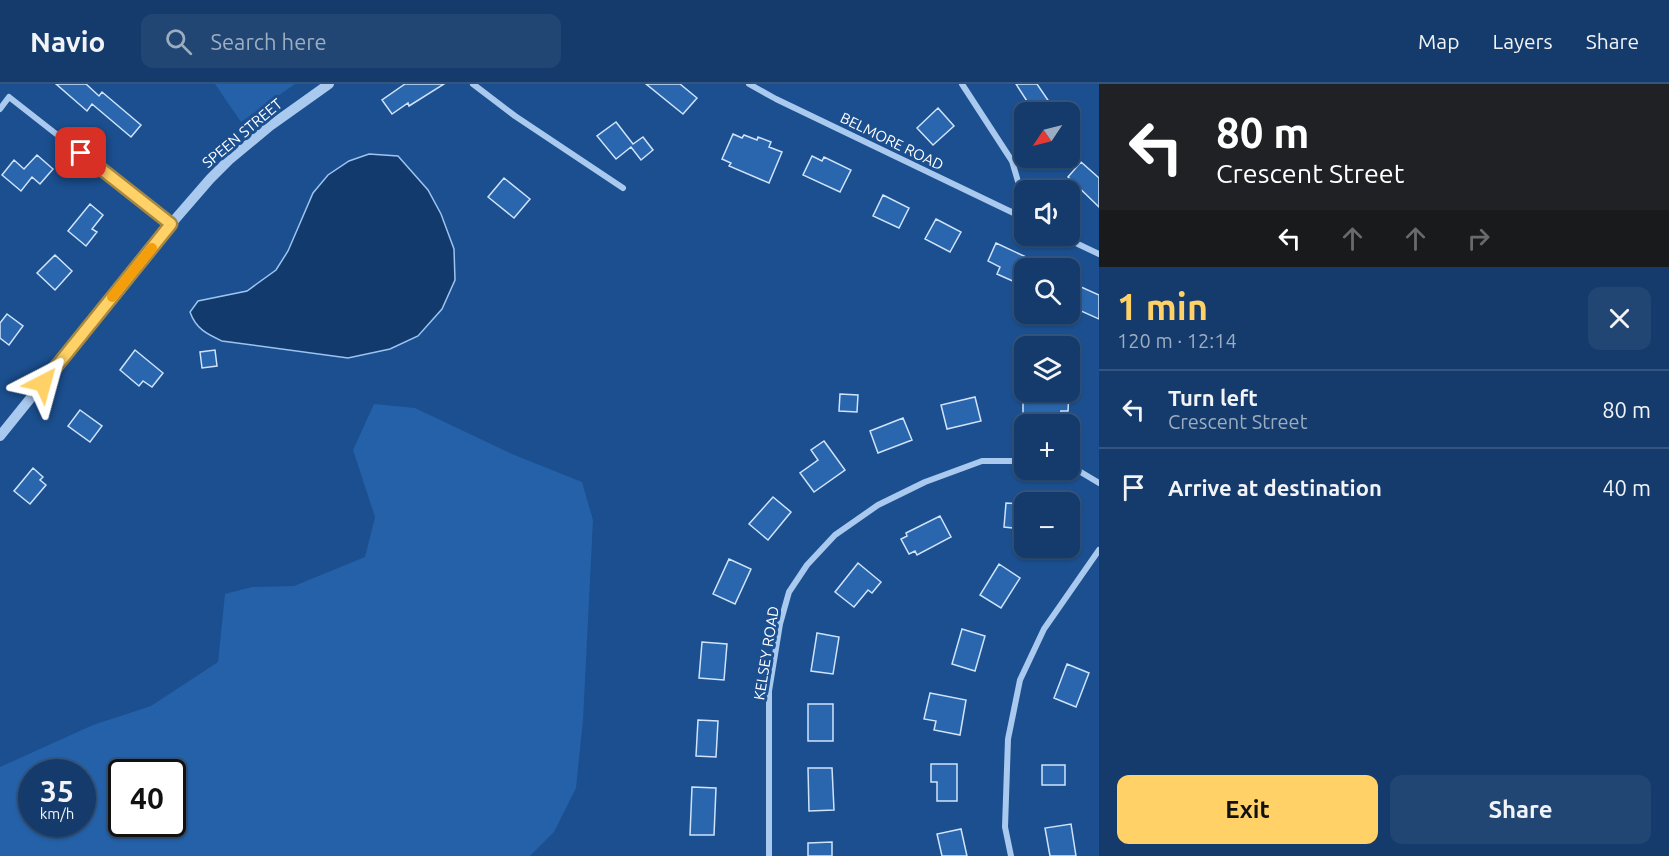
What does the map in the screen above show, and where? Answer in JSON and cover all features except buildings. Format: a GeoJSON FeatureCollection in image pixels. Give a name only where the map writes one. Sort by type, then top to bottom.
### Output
{"type":"FeatureCollection","features":[{"type":"Feature","properties":{"kind":"street","name":"SPEEN STREET"},"geometry":{"type":"LineString","coordinates":[[0,436],[171,224],[229,160],[285,114],[329,84]]}},
{"type":"Feature","properties":{"kind":"street"},"geometry":{"type":"LineString","coordinates":[[473,84],[515,116],[623,188]]}},
{"type":"Feature","properties":{"kind":"street","name":"BELMORE ROAD"},"geometry":{"type":"LineString","coordinates":[[749,84],[1014,213]]}},
{"type":"Feature","properties":{"kind":"street"},"geometry":{"type":"LineString","coordinates":[[962,84],[1012,161],[1018,180]]}},
{"type":"Feature","properties":{"kind":"street"},"geometry":{"type":"LineString","coordinates":[[0,109],[9,97],[171,224]]}},
{"type":"Feature","properties":{"kind":"street"},"geometry":{"type":"LineString","coordinates":[[1080,245],[1099,254]]}},
{"type":"Feature","properties":{"kind":"street","name":"KELSEY ROAD"},"geometry":{"type":"LineString","coordinates":[[769,856],[770,691],[780,624],[789,592],[807,565],[835,535],[878,505],[925,482],[982,461],[1014,461]]}},
{"type":"Feature","properties":{"kind":"street"},"geometry":{"type":"LineString","coordinates":[[1080,472],[1099,483]]}},
{"type":"Feature","properties":{"kind":"street"},"geometry":{"type":"LineString","coordinates":[[1011,856],[1005,827],[1008,739],[1020,680],[1044,628],[1099,550]]}},
{"type":"Feature","properties":{"kind":"shaded area"},"geometry":{"type":"Polygon","coordinates":[[[215,84],[295,84],[241,122],[215,84]]]}},
{"type":"Feature","properties":{"kind":"shaded area"},"geometry":{"type":"Polygon","coordinates":[[[369,154],[398,156],[428,190],[441,214],[454,249],[455,280],[442,309],[418,336],[390,349],[348,358],[222,341],[199,327],[190,312],[198,301],[247,291],[276,270],[288,251],[313,193],[328,175],[349,161],[369,154]]]}},
{"type":"Feature","properties":{"kind":"shaded area"},"geometry":{"type":"Polygon","coordinates":[[[374,404],[415,408],[512,454],[582,482],[593,520],[583,720],[576,788],[554,832],[530,856],[0,856],[0,767],[93,725],[151,706],[218,662],[225,594],[252,587],[294,586],[365,557],[375,517],[353,450],[374,404]]]}},
{"type":"Feature","properties":{"kind":"slow traffic"},"geometry":{"type":"LineString","coordinates":[[112,297],[152,248]]}},
{"type":"Feature","properties":{"kind":"route"},"geometry":{"type":"LineString","coordinates":[[43,383],[171,224],[81,153]]}}]}
